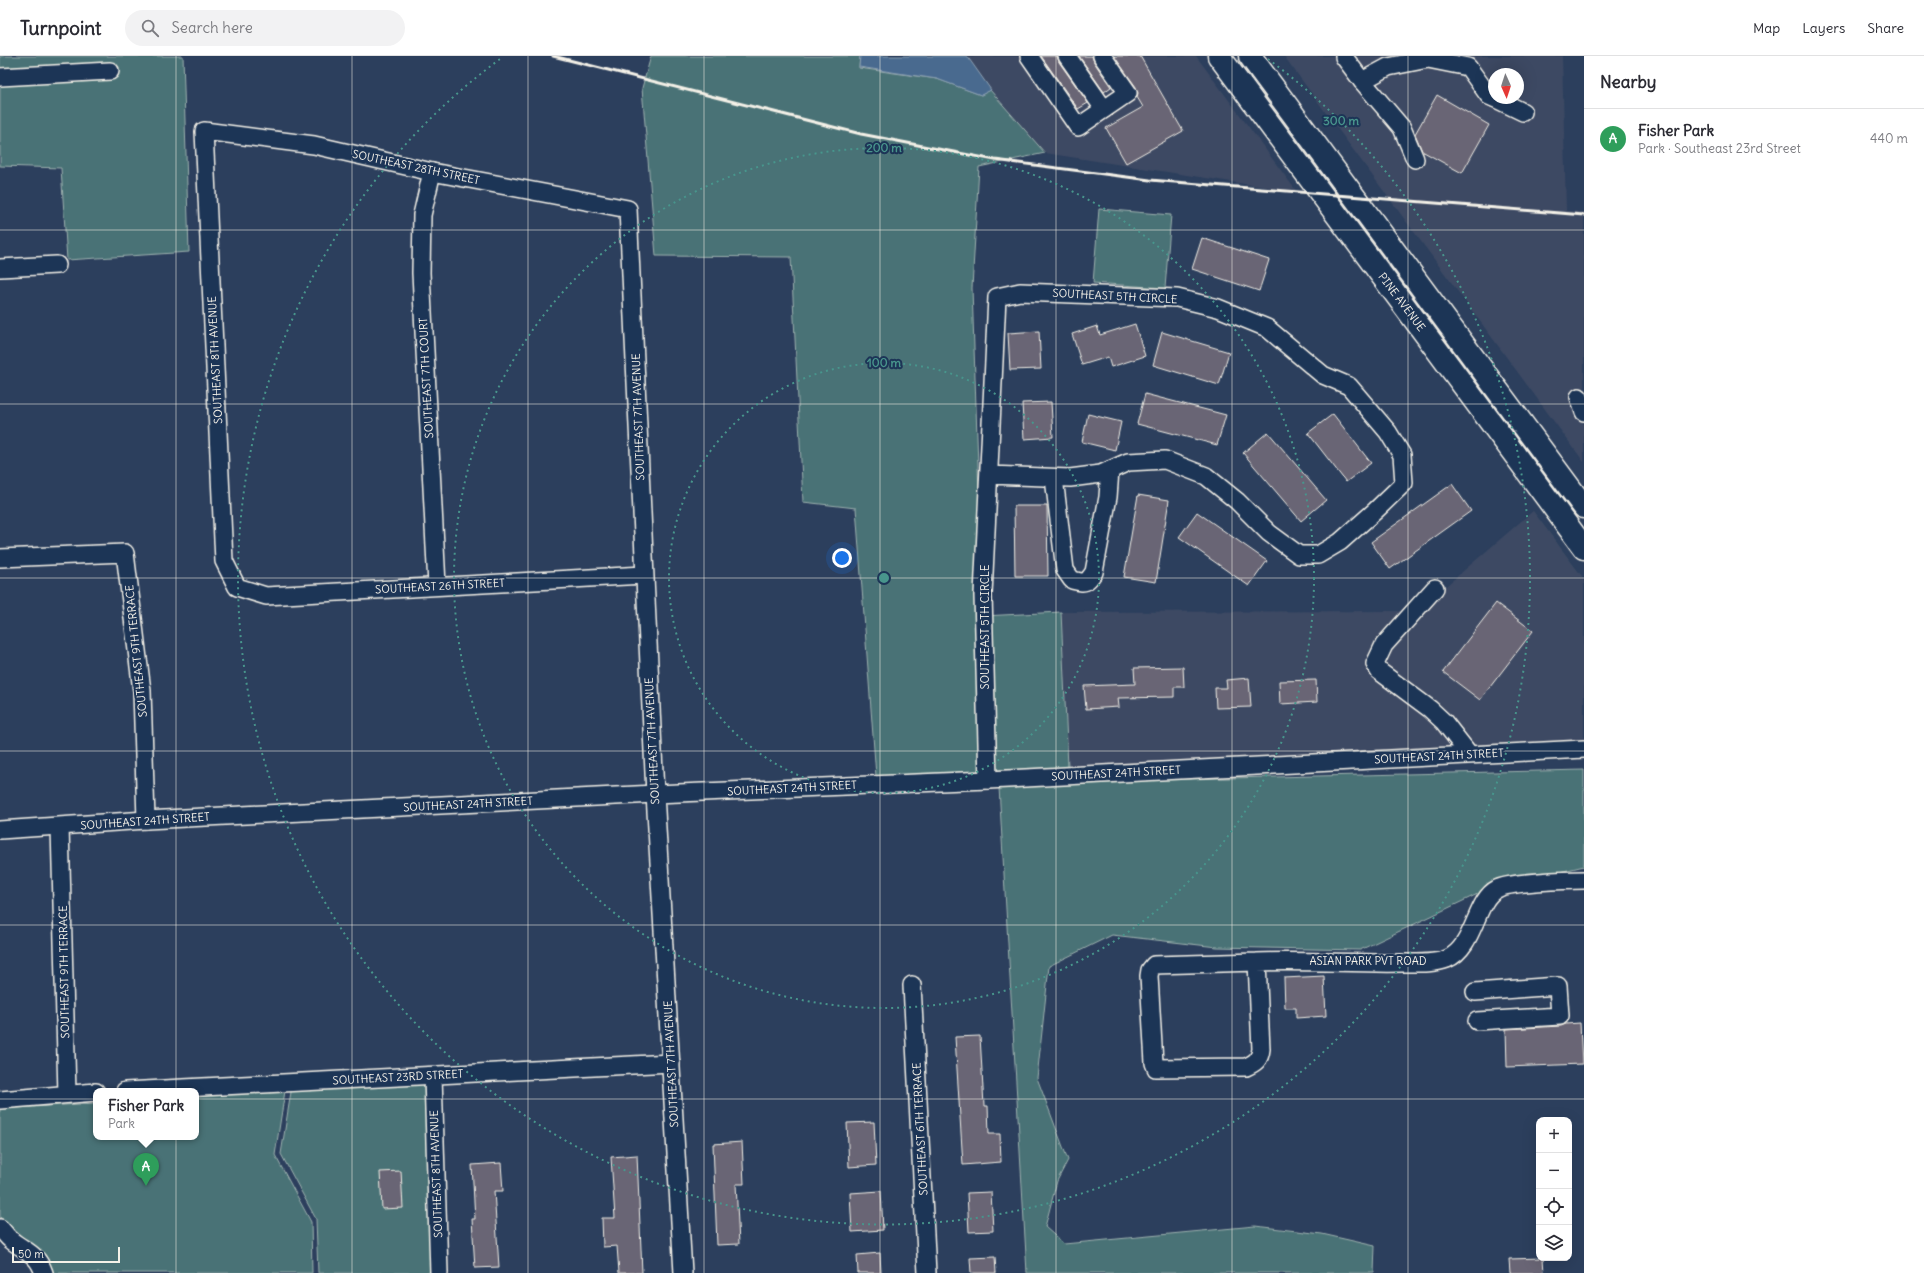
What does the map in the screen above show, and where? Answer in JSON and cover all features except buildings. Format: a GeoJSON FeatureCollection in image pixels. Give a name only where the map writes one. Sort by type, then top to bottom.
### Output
{"type":"FeatureCollection","features":[{"type":"Feature","properties":{"kind":"highway","name":"PINE AVENUE"},"geometry":{"type":"LineString","coordinates":[[1219,56],[1584,548]]}},
{"type":"Feature","properties":{"kind":"highway"},"geometry":{"type":"LineString","coordinates":[[1250,56],[1584,507]]}},
{"type":"Feature","properties":{"kind":"street"},"geometry":{"type":"LineString","coordinates":[[1029,56],[1078,127],[1128,93],[1102,56]]}},
{"type":"Feature","properties":{"kind":"street"},"geometry":{"type":"LineString","coordinates":[[1067,56],[1104,109]]}},
{"type":"Feature","properties":{"kind":"street"},"geometry":{"type":"LineString","coordinates":[[1344,57],[1362,81],[1402,128],[1415,159]]}},
{"type":"Feature","properties":{"kind":"street"},"geometry":{"type":"LineString","coordinates":[[1362,81],[1388,67],[1428,58],[1467,62],[1488,93]]}},
{"type":"Feature","properties":{"kind":"street"},"geometry":{"type":"LineString","coordinates":[[0,78],[110,71]]}},
{"type":"Feature","properties":{"kind":"street"},"geometry":{"type":"LineString","coordinates":[[1506,104],[1523,112]]}},
{"type":"Feature","properties":{"kind":"street","name":"SOUTHEAST 28TH STREET"},"geometry":{"type":"LineString","coordinates":[[204,131],[314,144],[432,172],[628,209]]}},
{"type":"Feature","properties":{"kind":"street","name":"SOUTHEAST 8TH AVENUE"},"geometry":{"type":"LineString","coordinates":[[204,131],[224,561],[237,587]]}},
{"type":"Feature","properties":{"kind":"street","name":"SOUTHEAST 7TH COURT"},"geometry":{"type":"LineString","coordinates":[[432,172],[422,215],[421,273],[437,585]]}},
{"type":"Feature","properties":{"kind":"street","name":"SOUTHEAST 7TH AVENUE"},"geometry":{"type":"LineString","coordinates":[[628,209],[655,794],[683,1273]]}},
{"type":"Feature","properties":{"kind":"street"},"geometry":{"type":"LineString","coordinates":[[0,268],[57,265]]}},
{"type":"Feature","properties":{"kind":"street","name":"SOUTHEAST 5TH CIRCLE"},"geometry":{"type":"LineString","coordinates":[[988,780],[983,595],[997,297],[1020,292],[1177,298],[1218,308],[1267,328],[1323,375],[1349,386],[1388,432],[1402,455],[1404,483],[1340,542],[1318,555],[1299,556],[1270,533],[1237,501],[1206,476],[1165,460],[1128,462],[1101,474],[1070,478],[989,475]]}},
{"type":"Feature","properties":{"kind":"street"},"geometry":{"type":"LineString","coordinates":[[1054,478],[1065,570],[1072,580],[1083,583],[1088,581],[1094,572],[1108,497],[1110,470]]}},
{"type":"Feature","properties":{"kind":"street","name":"SOUTHEAST 9TH TERRACE"},"geometry":{"type":"LineString","coordinates":[[0,558],[124,553],[142,691],[146,820]]}},
{"type":"Feature","properties":{"kind":"street","name":"SOUTHEAST 26TH STREET"},"geometry":{"type":"LineString","coordinates":[[237,587],[266,596],[644,574]]}},
{"type":"Feature","properties":{"kind":"street"},"geometry":{"type":"LineString","coordinates":[[1435,588],[1384,645],[1375,664],[1379,671],[1430,709],[1444,722],[1470,754]]}},
{"type":"Feature","properties":{"kind":"street","name":"SOUTHEAST 24TH STREET"},"geometry":{"type":"LineString","coordinates":[[0,830],[146,820],[655,794],[988,780],[1584,749]]}},
{"type":"Feature","properties":{"kind":"street","name":"SOUTHEAST 9TH TERRACE"},"geometry":{"type":"LineString","coordinates":[[60,826],[67,1094]]}},
{"type":"Feature","properties":{"kind":"street","name":"ASIAN PARK PVT ROAD"},"geometry":{"type":"LineString","coordinates":[[1257,962],[1262,1049],[1256,1062],[1246,1068],[1156,1068],[1154,1063],[1149,976],[1150,970],[1154,966],[1257,962],[1304,961],[1382,963],[1447,960],[1463,946],[1487,898],[1497,889],[1510,885],[1584,880]]}},
{"type":"Feature","properties":{"kind":"street","name":"SOUTHEAST 6TH TERRACE"},"geometry":{"type":"LineString","coordinates":[[912,985],[927,1273]]}},
{"type":"Feature","properties":{"kind":"street"},"geometry":{"type":"LineString","coordinates":[[1475,992],[1558,986],[1560,1016],[1477,1021]]}},
{"type":"Feature","properties":{"kind":"street","name":"SOUTHEAST 23RD STREET"},"geometry":{"type":"LineString","coordinates":[[187,1088],[671,1063]]}},
{"type":"Feature","properties":{"kind":"street","name":"SOUTHEAST 8TH AVENUE"},"geometry":{"type":"LineString","coordinates":[[433,1076],[439,1273]]}},
{"type":"Feature","properties":{"kind":"street"},"geometry":{"type":"LineString","coordinates":[[0,1100],[93,1092]]}},
{"type":"Feature","properties":{"kind":"street"},"geometry":{"type":"LineString","coordinates":[[0,1228],[11,1240],[32,1253],[41,1263],[44,1273]]}},
{"type":"Feature","properties":{"kind":"shaded area"},"geometry":{"type":"Polygon","coordinates":[[[860,56],[967,56],[991,90],[981,95],[937,79],[859,67],[860,56]]]}},
{"type":"Feature","properties":{"kind":"shaded area"},"geometry":{"type":"Polygon","coordinates":[[[967,56],[1196,56],[1297,192],[1045,153],[990,90],[967,56]]]}},
{"type":"Feature","properties":{"kind":"shaded area"},"geometry":{"type":"Polygon","coordinates":[[[1284,56],[1562,56],[1566,211],[1584,212],[1584,462],[1284,56]]]}},
{"type":"Feature","properties":{"kind":"shaded area"},"geometry":{"type":"Polygon","coordinates":[[[1533,511],[1584,579],[1584,741],[1068,767],[1061,612],[1417,611],[1533,511]]]}},
{"type":"Feature","properties":{"kind":"green space"},"geometry":{"type":"Polygon","coordinates":[[[0,56],[183,56],[189,252],[67,260],[61,168],[0,166],[0,56]]]}},
{"type":"Feature","properties":{"kind":"green space"},"geometry":{"type":"Polygon","coordinates":[[[651,56],[860,56],[859,68],[937,79],[981,95],[990,90],[1045,153],[979,167],[972,288],[983,616],[1061,612],[1068,767],[876,776],[856,508],[803,502],[791,257],[656,256],[642,88],[651,56]]]}},
{"type":"Feature","properties":{"kind":"green space"},"geometry":{"type":"Polygon","coordinates":[[[1099,209],[1171,215],[1165,288],[1093,283],[1099,209]]]}},
{"type":"Feature","properties":{"kind":"green space"},"geometry":{"type":"Polygon","coordinates":[[[1584,770],[1584,866],[1486,890],[1360,950],[1217,947],[1112,935],[1049,966],[1037,1078],[1068,1160],[1057,1181],[1045,1227],[1064,1244],[1255,1226],[1322,1234],[1375,1246],[1374,1273],[1027,1273],[999,787],[1140,780],[1584,770]]]}},
{"type":"Feature","properties":{"kind":"green space"},"geometry":{"type":"Polygon","coordinates":[[[436,1076],[446,1273],[318,1273],[316,1219],[281,1154],[291,1092],[285,1084],[436,1076]]]}},
{"type":"Feature","properties":{"kind":"green space"},"geometry":{"type":"Polygon","coordinates":[[[285,1091],[275,1155],[311,1222],[312,1273],[52,1273],[31,1245],[0,1217],[0,1109],[93,1103],[93,1140],[199,1140],[199,1096],[285,1091]]]}},
{"type":"Feature","properties":{"kind":"railway"},"geometry":{"type":"LineString","coordinates":[[553,56],[861,134],[995,160],[1150,180],[1584,215]]}},
{"type":"Feature","properties":{"kind":"place","name":"Fisher Park"},"geometry":{"type":"Point","coordinates":[146,1186]}}]}
